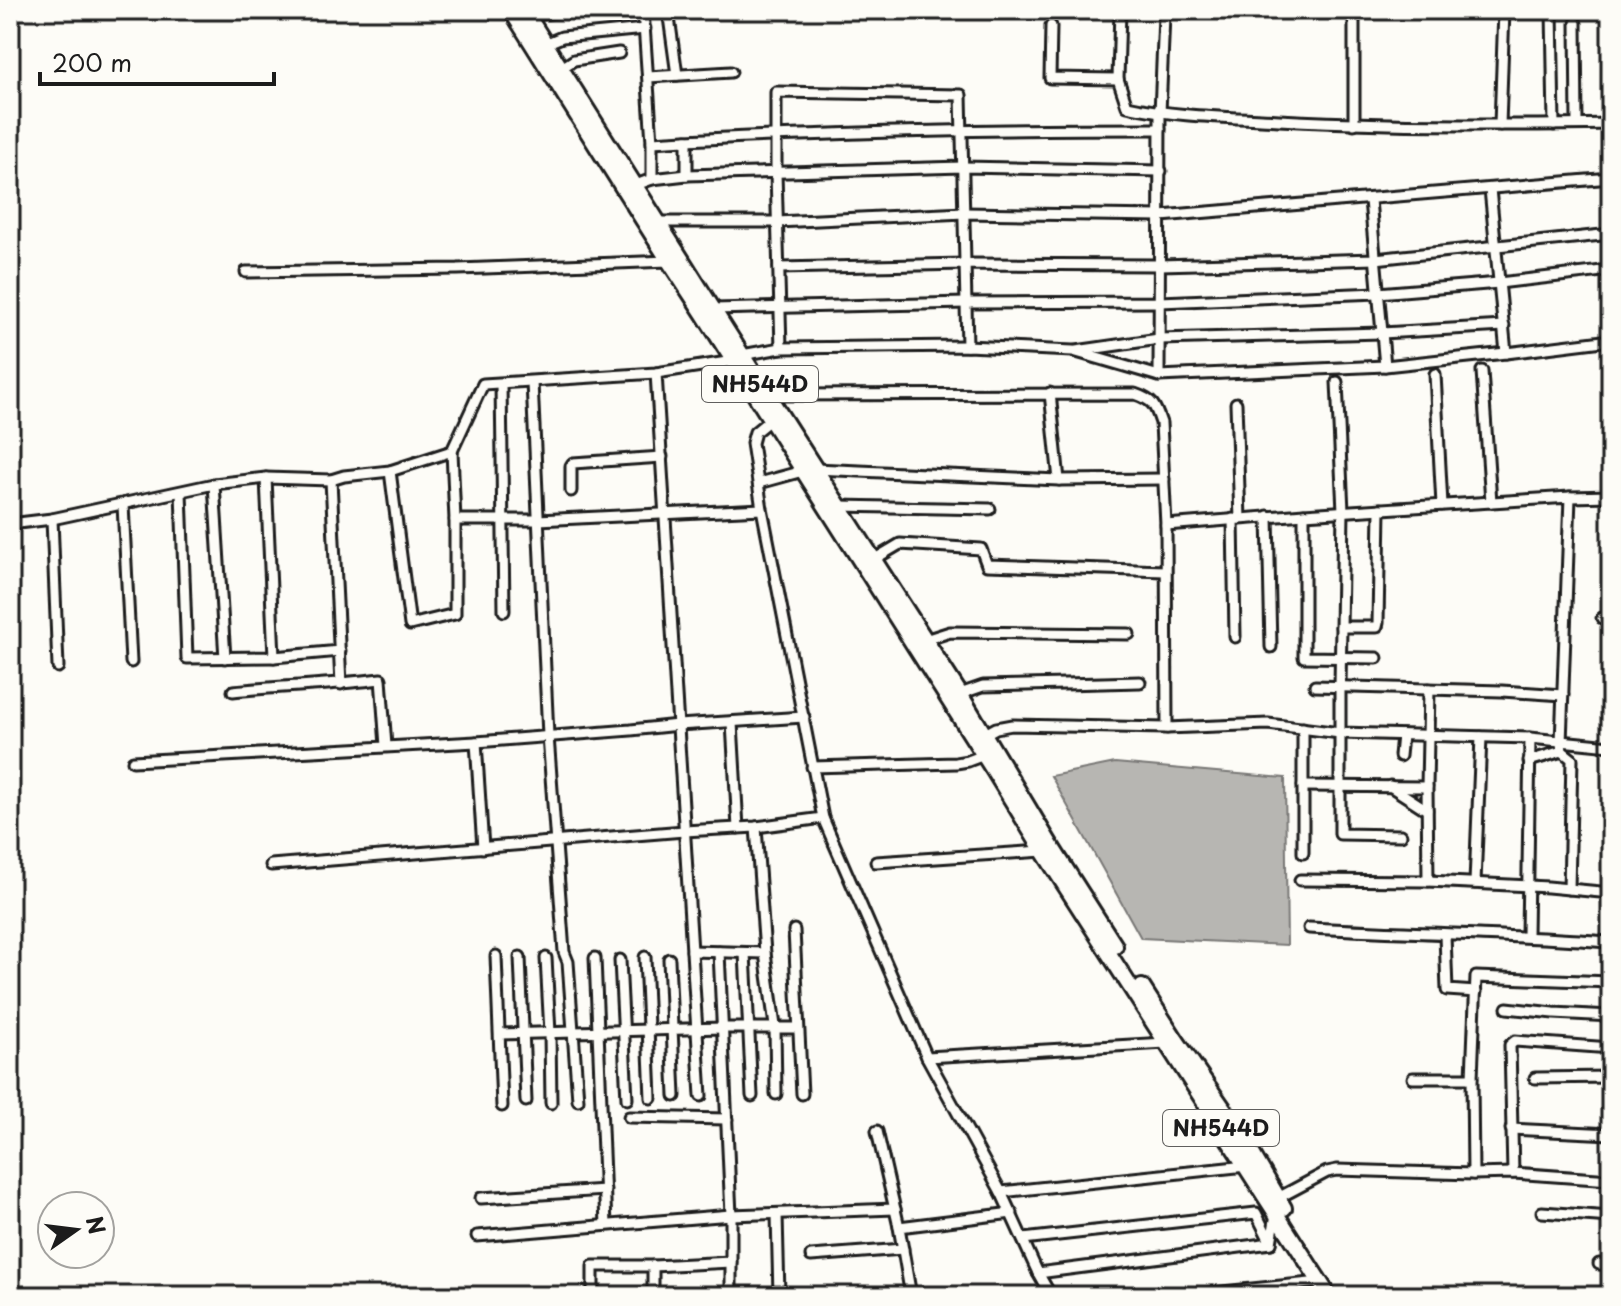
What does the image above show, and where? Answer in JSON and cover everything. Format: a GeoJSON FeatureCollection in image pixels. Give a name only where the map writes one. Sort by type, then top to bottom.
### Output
{"type":"FeatureCollection","features":[{"type":"Feature","properties":{"kind":"highway","name":"NH544D"},"geometry":{"type":"LineString","coordinates":[[511,10],[669,261],[768,395],[809,470],[1043,851],[1329,1296]]}},
{"type":"Feature","properties":{"kind":"highway","name":"NH544D"},"geometry":{"type":"LineString","coordinates":[[525,13],[714,309],[771,419],[839,506],[985,734],[1053,849],[1176,1040],[1237,1128],[1339,1296]]}},
{"type":"Feature","properties":{"kind":"street"},"geometry":{"type":"LineString","coordinates":[[525,13],[570,10]]}},
{"type":"Feature","properties":{"kind":"street"},"geometry":{"type":"LineString","coordinates":[[643,10],[652,179]]}},
{"type":"Feature","properties":{"kind":"street"},"geometry":{"type":"LineString","coordinates":[[668,10],[677,75]]}},
{"type":"Feature","properties":{"kind":"street"},"geometry":{"type":"LineString","coordinates":[[1120,10],[1118,79],[1127,106],[1160,113],[1354,124],[1611,124]]}},
{"type":"Feature","properties":{"kind":"street"},"geometry":{"type":"LineString","coordinates":[[1354,10],[1354,124]]}},
{"type":"Feature","properties":{"kind":"street"},"geometry":{"type":"LineString","coordinates":[[1500,125],[1504,10]]}},
{"type":"Feature","properties":{"kind":"street"},"geometry":{"type":"LineString","coordinates":[[1552,10],[1554,125]]}},
{"type":"Feature","properties":{"kind":"street"},"geometry":{"type":"LineString","coordinates":[[1159,376],[1160,113],[1164,15]]}},
{"type":"Feature","properties":{"kind":"street"},"geometry":{"type":"LineString","coordinates":[[1576,23],[1577,124]]}},
{"type":"Feature","properties":{"kind":"street"},"geometry":{"type":"LineString","coordinates":[[1051,26],[1050,78],[1118,79]]}},
{"type":"Feature","properties":{"kind":"street"},"geometry":{"type":"LineString","coordinates":[[545,44],[562,37],[645,29]]}},
{"type":"Feature","properties":{"kind":"street"},"geometry":{"type":"LineString","coordinates":[[560,69],[574,60],[619,53]]}},
{"type":"Feature","properties":{"kind":"street"},"geometry":{"type":"LineString","coordinates":[[648,77],[731,72]]}},
{"type":"Feature","properties":{"kind":"street"},"geometry":{"type":"LineString","coordinates":[[781,348],[776,92],[961,95],[967,346]]}},
{"type":"Feature","properties":{"kind":"street"},"geometry":{"type":"LineString","coordinates":[[652,142],[777,134],[962,129],[1160,129]]}},
{"type":"Feature","properties":{"kind":"street"},"geometry":{"type":"LineString","coordinates":[[687,140],[687,175]]}},
{"type":"Feature","properties":{"kind":"street"},"geometry":{"type":"LineString","coordinates":[[636,185],[652,179],[687,175],[963,167],[1161,171]]}},
{"type":"Feature","properties":{"kind":"street"},"geometry":{"type":"LineString","coordinates":[[657,222],[777,222],[964,213],[1161,216],[1611,178]]}},
{"type":"Feature","properties":{"kind":"street"},"geometry":{"type":"LineString","coordinates":[[1490,189],[1506,353]]}},
{"type":"Feature","properties":{"kind":"street"},"geometry":{"type":"LineString","coordinates":[[1370,200],[1385,366]]}},
{"type":"Feature","properties":{"kind":"street"},"geometry":{"type":"LineString","coordinates":[[779,268],[965,264],[1160,265],[1375,259],[1611,234]]}},
{"type":"Feature","properties":{"kind":"street"},"geometry":{"type":"LineString","coordinates":[[246,272],[458,269],[669,261]]}},
{"type":"Feature","properties":{"kind":"street"},"geometry":{"type":"LineString","coordinates":[[714,309],[1160,302],[1378,293],[1611,270]]}},
{"type":"Feature","properties":{"kind":"street"},"geometry":{"type":"LineString","coordinates":[[390,471],[410,625],[455,614],[452,451],[483,384],[656,373],[781,348],[967,346],[1073,351],[1159,339],[1382,333],[1504,326]]}},
{"type":"Feature","properties":{"kind":"street"},"geometry":{"type":"LineString","coordinates":[[1073,351],[1159,376],[1385,366],[1611,340]]}},
{"type":"Feature","properties":{"kind":"street"},"geometry":{"type":"LineString","coordinates":[[1482,371],[1491,502]]}},
{"type":"Feature","properties":{"kind":"street"},"geometry":{"type":"LineString","coordinates":[[656,373],[701,1096]]}},
{"type":"Feature","properties":{"kind":"street"},"geometry":{"type":"LineString","coordinates":[[1435,374],[1442,505]]}},
{"type":"Feature","properties":{"kind":"street"},"geometry":{"type":"LineString","coordinates":[[532,382],[548,736],[578,1100]]}},
{"type":"Feature","properties":{"kind":"street"},"geometry":{"type":"LineString","coordinates":[[1337,382],[1343,511],[1340,834],[1401,835]]}},
{"type":"Feature","properties":{"kind":"street"},"geometry":{"type":"LineString","coordinates":[[501,384],[504,611]]}},
{"type":"Feature","properties":{"kind":"street"},"geometry":{"type":"LineString","coordinates":[[1050,393],[1059,480]]}},
{"type":"Feature","properties":{"kind":"street"},"geometry":{"type":"LineString","coordinates":[[768,395],[1050,393],[1135,394],[1148,398],[1156,408],[1161,423],[1166,525],[1167,728]]}},
{"type":"Feature","properties":{"kind":"street"},"geometry":{"type":"LineString","coordinates":[[1235,637],[1236,403]]}},
{"type":"Feature","properties":{"kind":"street"},"geometry":{"type":"LineString","coordinates":[[771,419],[752,437],[762,509],[823,818],[927,1057],[1012,1213],[1051,1296]]}},
{"type":"Feature","properties":{"kind":"street"},"geometry":{"type":"LineString","coordinates":[[10,524],[52,519],[214,484],[266,478],[331,480],[390,471],[452,451]]}},
{"type":"Feature","properties":{"kind":"street"},"geometry":{"type":"LineString","coordinates":[[571,491],[573,463],[662,457]]}},
{"type":"Feature","properties":{"kind":"street"},"geometry":{"type":"LineString","coordinates":[[759,483],[809,470],[1059,480],[1164,479]]}},
{"type":"Feature","properties":{"kind":"street"},"geometry":{"type":"LineString","coordinates":[[266,478],[274,657]]}},
{"type":"Feature","properties":{"kind":"street"},"geometry":{"type":"LineString","coordinates":[[331,480],[341,684]]}},
{"type":"Feature","properties":{"kind":"street"},"geometry":{"type":"LineString","coordinates":[[214,484],[225,658]]}},
{"type":"Feature","properties":{"kind":"street"},"geometry":{"type":"LineString","coordinates":[[181,492],[187,658],[274,657],[340,651]]}},
{"type":"Feature","properties":{"kind":"street"},"geometry":{"type":"LineString","coordinates":[[1166,525],[1343,511],[1611,496]]}},
{"type":"Feature","properties":{"kind":"street"},"geometry":{"type":"LineString","coordinates":[[1569,889],[1572,759],[1562,747],[1570,497]]}},
{"type":"Feature","properties":{"kind":"street"},"geometry":{"type":"LineString","coordinates":[[123,505],[131,662]]}},
{"type":"Feature","properties":{"kind":"street"},"geometry":{"type":"LineString","coordinates":[[839,506],[990,509]]}},
{"type":"Feature","properties":{"kind":"street"},"geometry":{"type":"LineString","coordinates":[[455,520],[538,520],[762,509]]}},
{"type":"Feature","properties":{"kind":"street"},"geometry":{"type":"LineString","coordinates":[[1341,627],[1377,627],[1380,509]]}},
{"type":"Feature","properties":{"kind":"street"},"geometry":{"type":"LineString","coordinates":[[1304,514],[1304,657],[1377,658]]}},
{"type":"Feature","properties":{"kind":"street"},"geometry":{"type":"LineString","coordinates":[[1268,516],[1271,647]]}},
{"type":"Feature","properties":{"kind":"street"},"geometry":{"type":"LineString","coordinates":[[52,519],[58,667]]}},
{"type":"Feature","properties":{"kind":"street"},"geometry":{"type":"LineString","coordinates":[[873,560],[900,544],[981,549],[987,565],[1165,571]]}},
{"type":"Feature","properties":{"kind":"street"},"geometry":{"type":"LineString","coordinates":[[925,640],[950,632],[1129,634]]}},
{"type":"Feature","properties":{"kind":"street"},"geometry":{"type":"LineString","coordinates":[[233,691],[381,679],[386,746]]}},
{"type":"Feature","properties":{"kind":"street"},"geometry":{"type":"LineString","coordinates":[[960,694],[983,686],[1140,682]]}},
{"type":"Feature","properties":{"kind":"street"},"geometry":{"type":"LineString","coordinates":[[1315,686],[1563,695]]}},
{"type":"Feature","properties":{"kind":"street"},"geometry":{"type":"LineString","coordinates":[[1428,881],[1429,689]]}},
{"type":"Feature","properties":{"kind":"street"},"geometry":{"type":"LineString","coordinates":[[133,761],[476,742],[804,717]]}},
{"type":"Feature","properties":{"kind":"street"},"geometry":{"type":"LineString","coordinates":[[732,723],[738,828]]}},
{"type":"Feature","properties":{"kind":"street"},"geometry":{"type":"LineString","coordinates":[[985,734],[1012,725],[1167,728],[1268,724],[1340,733],[1530,738],[1562,747],[1611,746]]}},
{"type":"Feature","properties":{"kind":"street"},"geometry":{"type":"LineString","coordinates":[[1303,728],[1303,853]]}},
{"type":"Feature","properties":{"kind":"street"},"geometry":{"type":"LineString","coordinates":[[1400,756],[1402,735]]}},
{"type":"Feature","properties":{"kind":"street"},"geometry":{"type":"LineString","coordinates":[[1475,883],[1481,737]]}},
{"type":"Feature","properties":{"kind":"street"},"geometry":{"type":"LineString","coordinates":[[1527,936],[1530,738]]}},
{"type":"Feature","properties":{"kind":"street"},"geometry":{"type":"LineString","coordinates":[[476,742],[483,848]]}},
{"type":"Feature","properties":{"kind":"street"},"geometry":{"type":"LineString","coordinates":[[1529,761],[1562,747]]}},
{"type":"Feature","properties":{"kind":"street"},"geometry":{"type":"LineString","coordinates":[[812,767],[956,763],[984,755]]}},
{"type":"Feature","properties":{"kind":"street"},"geometry":{"type":"LineString","coordinates":[[1303,786],[1427,787]]}},
{"type":"Feature","properties":{"kind":"street"},"geometry":{"type":"LineString","coordinates":[[1390,786],[1427,810]]}},
{"type":"Feature","properties":{"kind":"street"},"geometry":{"type":"LineString","coordinates":[[271,865],[756,827],[823,818]]}},
{"type":"Feature","properties":{"kind":"street"},"geometry":{"type":"LineString","coordinates":[[756,827],[765,953],[775,1026],[776,1094]]}},
{"type":"Feature","properties":{"kind":"street"},"geometry":{"type":"LineString","coordinates":[[876,862],[1043,851]]}},
{"type":"Feature","properties":{"kind":"street"},"geometry":{"type":"LineString","coordinates":[[1300,880],[1428,881],[1611,893]]}},
{"type":"Feature","properties":{"kind":"street"},"geometry":{"type":"LineString","coordinates":[[1309,928],[1611,942]]}},
{"type":"Feature","properties":{"kind":"street"},"geometry":{"type":"LineString","coordinates":[[794,930],[802,1094]]}},
{"type":"Feature","properties":{"kind":"street"},"geometry":{"type":"LineString","coordinates":[[1445,935],[1447,990],[1476,992]]}},
{"type":"Feature","properties":{"kind":"street"},"geometry":{"type":"LineString","coordinates":[[692,951],[765,953]]}},
{"type":"Feature","properties":{"kind":"street"},"geometry":{"type":"LineString","coordinates":[[719,952],[731,1215],[731,1296]]}},
{"type":"Feature","properties":{"kind":"street"},"geometry":{"type":"LineString","coordinates":[[745,953],[752,1096]]}},
{"type":"Feature","properties":{"kind":"street"},"geometry":{"type":"LineString","coordinates":[[496,956],[502,1106]]}},
{"type":"Feature","properties":{"kind":"street"},"geometry":{"type":"LineString","coordinates":[[520,957],[526,1101]]}},
{"type":"Feature","properties":{"kind":"street"},"geometry":{"type":"LineString","coordinates":[[645,957],[651,1098]]}},
{"type":"Feature","properties":{"kind":"street"},"geometry":{"type":"LineString","coordinates":[[546,958],[551,1103]]}},
{"type":"Feature","properties":{"kind":"street"},"geometry":{"type":"LineString","coordinates":[[595,958],[606,1225]]}},
{"type":"Feature","properties":{"kind":"street"},"geometry":{"type":"LineString","coordinates":[[669,959],[675,1096]]}},
{"type":"Feature","properties":{"kind":"street"},"geometry":{"type":"LineString","coordinates":[[620,960],[627,1099]]}},
{"type":"Feature","properties":{"kind":"street"},"geometry":{"type":"LineString","coordinates":[[1473,1174],[1472,1078],[1476,977],[1611,982]]}},
{"type":"Feature","properties":{"kind":"street"},"geometry":{"type":"LineString","coordinates":[[1507,1008],[1611,1016]]}},
{"type":"Feature","properties":{"kind":"street"},"geometry":{"type":"LineString","coordinates":[[500,1034],[775,1026],[798,1028]]}},
{"type":"Feature","properties":{"kind":"street"},"geometry":{"type":"LineString","coordinates":[[1513,1173],[1512,1042],[1611,1048]]}},
{"type":"Feature","properties":{"kind":"street"},"geometry":{"type":"LineString","coordinates":[[927,1057],[1166,1043]]}},
{"type":"Feature","properties":{"kind":"street"},"geometry":{"type":"LineString","coordinates":[[1535,1078],[1611,1077]]}},
{"type":"Feature","properties":{"kind":"street"},"geometry":{"type":"LineString","coordinates":[[1413,1078],[1472,1078]]}},
{"type":"Feature","properties":{"kind":"street"},"geometry":{"type":"LineString","coordinates":[[629,1117],[727,1119]]}},
{"type":"Feature","properties":{"kind":"street"},"geometry":{"type":"LineString","coordinates":[[1511,1129],[1611,1134]]}},
{"type":"Feature","properties":{"kind":"street"},"geometry":{"type":"LineString","coordinates":[[877,1131],[911,1296]]}},
{"type":"Feature","properties":{"kind":"street"},"geometry":{"type":"LineString","coordinates":[[1001,1192],[1246,1166]]}},
{"type":"Feature","properties":{"kind":"street"},"geometry":{"type":"LineString","coordinates":[[1278,1198],[1327,1172],[1337,1170],[1513,1173],[1611,1180]]}},
{"type":"Feature","properties":{"kind":"street"},"geometry":{"type":"LineString","coordinates":[[481,1198],[605,1190]]}},
{"type":"Feature","properties":{"kind":"street"},"geometry":{"type":"LineString","coordinates":[[477,1236],[731,1215],[895,1209]]}},
{"type":"Feature","properties":{"kind":"street"},"geometry":{"type":"LineString","coordinates":[[1542,1212],[1611,1217]]}},
{"type":"Feature","properties":{"kind":"street"},"geometry":{"type":"LineString","coordinates":[[899,1227],[1012,1213]]}},
{"type":"Feature","properties":{"kind":"street"},"geometry":{"type":"LineString","coordinates":[[1023,1239],[1256,1213],[1271,1243]]}},
{"type":"Feature","properties":{"kind":"street"},"geometry":{"type":"LineString","coordinates":[[777,1214],[779,1296]]}},
{"type":"Feature","properties":{"kind":"street"},"geometry":{"type":"LineString","coordinates":[[1271,1243],[1276,1214]]}},
{"type":"Feature","properties":{"kind":"street"},"geometry":{"type":"LineString","coordinates":[[1038,1273],[1271,1243]]}},
{"type":"Feature","properties":{"kind":"street"},"geometry":{"type":"LineString","coordinates":[[811,1256],[903,1249]]}},
{"type":"Feature","properties":{"kind":"street"},"geometry":{"type":"LineString","coordinates":[[593,1296],[593,1266],[731,1262]]}},
{"type":"Feature","properties":{"kind":"street"},"geometry":{"type":"LineString","coordinates":[[1599,1264],[1611,1265]]}},
{"type":"Feature","properties":{"kind":"street"},"geometry":{"type":"LineString","coordinates":[[653,1266],[653,1296]]}},
{"type":"Feature","properties":{"kind":"street"},"geometry":{"type":"LineString","coordinates":[[1182,1296],[1320,1282]]}},
{"type":"Feature","properties":{"kind":"shaded area"},"geometry":{"type":"Polygon","coordinates":[[[1115,763],[1285,778],[1287,945],[1141,938],[1051,776],[1115,763]]]}}]}
